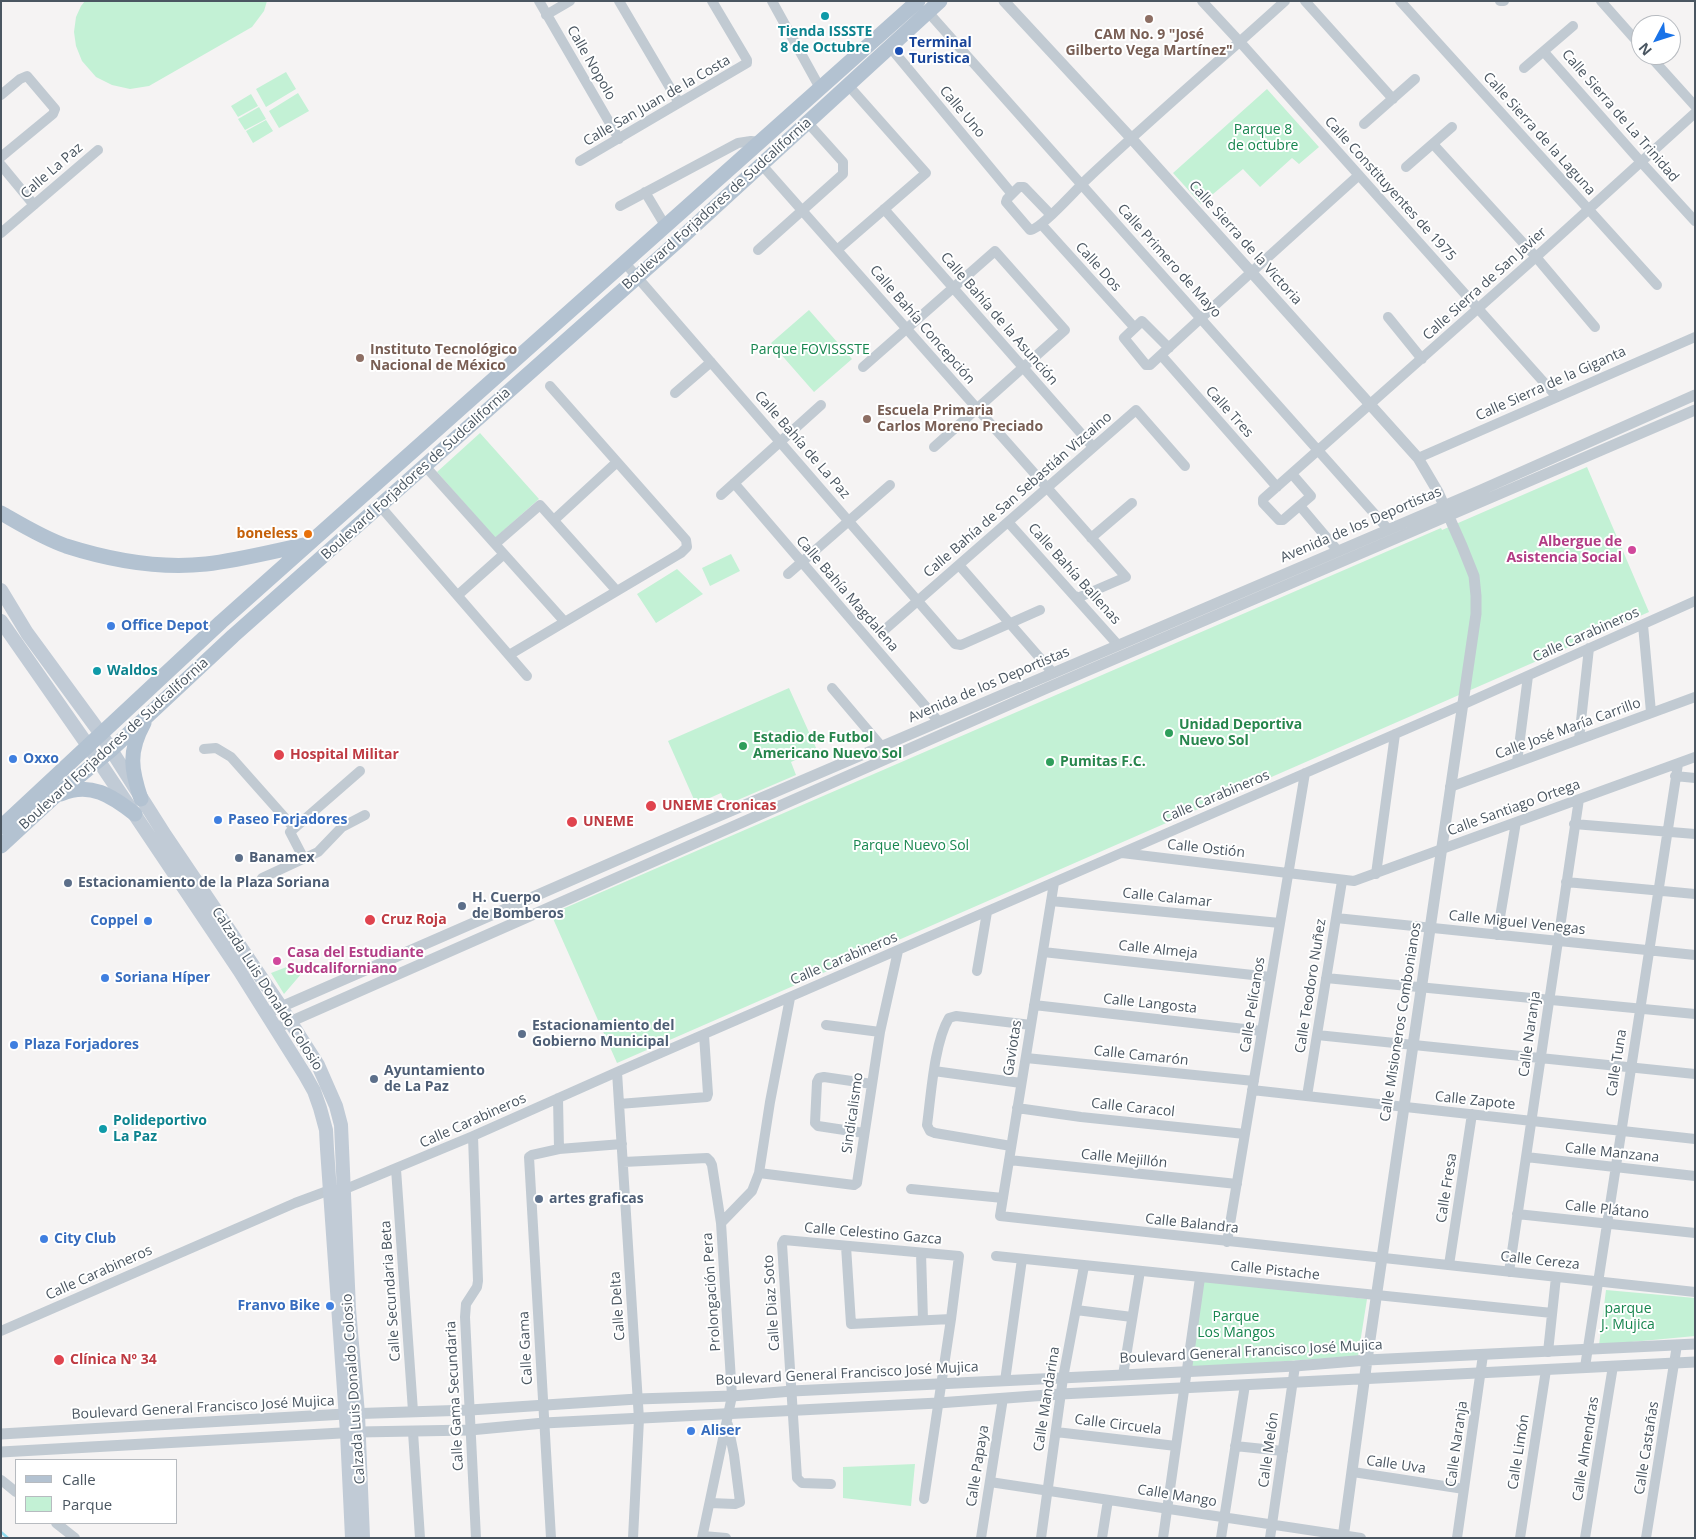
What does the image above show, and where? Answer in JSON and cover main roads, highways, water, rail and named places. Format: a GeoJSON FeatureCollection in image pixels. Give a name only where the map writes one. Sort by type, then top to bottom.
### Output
{"type":"FeatureCollection","features":[{"type":"Feature","properties":{"kind":"main road","name":"Boulevard Forjadores de Sudcalifornia"},"geometry":{"type":"LineString","coordinates":[[1,827],[221,622],[820,88],[923,7],[940,1]]}},
{"type":"Feature","properties":{"kind":"main road","name":"Boulevard Forjadores de Sudcalifornia"},"geometry":{"type":"LineString","coordinates":[[1,846],[53,798],[111,750],[233,636],[678,241],[808,123],[890,47],[923,7]]}},
{"type":"Feature","properties":{"kind":"main road"},"geometry":{"type":"LineString","coordinates":[[382,480],[394,493]]}},
{"type":"Feature","properties":{"kind":"main road"},"geometry":{"type":"LineString","coordinates":[[1,513],[65,545],[112,558],[153,564],[205,564],[238,559],[309,543]]}},
{"type":"Feature","properties":{"kind":"main road","name":"Calzada Luis Donaldo Colosio"},"geometry":{"type":"LineString","coordinates":[[1,590],[27,633],[101,734],[141,798],[281,1006],[318,1065],[336,1106],[340,1125],[337,1190]]}},
{"type":"Feature","properties":{"kind":"main road","name":"Calzada Luis Donaldo Colosio"},"geometry":{"type":"LineString","coordinates":[[1,621],[89,746],[267,1014],[310,1083],[320,1108],[337,1190],[348,1309],[351,1414],[363,1538]]}},
{"type":"Feature","properties":{"kind":"main road"},"geometry":{"type":"LineString","coordinates":[[221,622],[233,636]]}},
{"type":"Feature","properties":{"kind":"main road"},"geometry":{"type":"LineString","coordinates":[[141,798],[134,775],[132,758],[138,734],[148,715]]}},
{"type":"Feature","properties":{"kind":"main road"},"geometry":{"type":"LineString","coordinates":[[53,798],[70,790],[86,788],[101,791],[118,800],[135,814]]}},
{"type":"Feature","properties":{"kind":"main road"},"geometry":{"type":"LineString","coordinates":[[160,853],[168,851],[181,859]]}},
{"type":"Feature","properties":{"kind":"main road","name":"Calzada Luis Donaldo Colosio"},"geometry":{"type":"LineString","coordinates":[[352,1538],[353,1433]]}},
{"type":"Feature","properties":{"kind":"waterway"},"geometry":{"type":"LineString","coordinates":[[1,1532],[8,1538]]}},
{"type":"Feature","properties":{"kind":"place","name":"Tienda ISSSTE 8 de Octubre"},"geometry":{"type":"Point","coordinates":[825,16]}},
{"type":"Feature","properties":{"kind":"place","name":"CAM No. 9 \"José Gilberto Vega Martínez\""},"geometry":{"type":"Point","coordinates":[1149,19]}},
{"type":"Feature","properties":{"kind":"place","name":"Terminal Turistica"},"geometry":{"type":"Point","coordinates":[899,51]}},
{"type":"Feature","properties":{"kind":"place","name":"Instituto Tecnológico Nacional de México"},"geometry":{"type":"Point","coordinates":[360,358]}},
{"type":"Feature","properties":{"kind":"place","name":"Escuela Primaria Carlos Moreno Preciado"},"geometry":{"type":"Point","coordinates":[867,419]}},
{"type":"Feature","properties":{"kind":"place","name":"boneless"},"geometry":{"type":"Point","coordinates":[308,534]}},
{"type":"Feature","properties":{"kind":"place","name":"Albergue de Asistencia Social"},"geometry":{"type":"Point","coordinates":[1632,550]}},
{"type":"Feature","properties":{"kind":"place","name":"Office Depot"},"geometry":{"type":"Point","coordinates":[111,626]}},
{"type":"Feature","properties":{"kind":"place","name":"Waldos"},"geometry":{"type":"Point","coordinates":[97,671]}},
{"type":"Feature","properties":{"kind":"place","name":"Unidad Deportiva Nuevo Sol"},"geometry":{"type":"Point","coordinates":[1169,733]}},
{"type":"Feature","properties":{"kind":"place","name":"Estadio de Futbol Americano Nuevo Sol"},"geometry":{"type":"Point","coordinates":[743,746]}},
{"type":"Feature","properties":{"kind":"place","name":"Hospital Militar"},"geometry":{"type":"Point","coordinates":[279,755]}},
{"type":"Feature","properties":{"kind":"place","name":"Oxxo"},"geometry":{"type":"Point","coordinates":[13,759]}},
{"type":"Feature","properties":{"kind":"place","name":"Pumitas F.C."},"geometry":{"type":"Point","coordinates":[1050,762]}},
{"type":"Feature","properties":{"kind":"place","name":"UNEME Cronicas"},"geometry":{"type":"Point","coordinates":[651,806]}},
{"type":"Feature","properties":{"kind":"place","name":"Paseo Forjadores"},"geometry":{"type":"Point","coordinates":[218,820]}},
{"type":"Feature","properties":{"kind":"place","name":"UNEME"},"geometry":{"type":"Point","coordinates":[572,822]}},
{"type":"Feature","properties":{"kind":"place","name":"Banamex"},"geometry":{"type":"Point","coordinates":[239,858]}},
{"type":"Feature","properties":{"kind":"place","name":"Estacionamiento de la Plaza Soriana"},"geometry":{"type":"Point","coordinates":[68,883]}},
{"type":"Feature","properties":{"kind":"place","name":"H. Cuerpo de Bomberos"},"geometry":{"type":"Point","coordinates":[462,906]}},
{"type":"Feature","properties":{"kind":"place","name":"Cruz Roja"},"geometry":{"type":"Point","coordinates":[370,920]}},
{"type":"Feature","properties":{"kind":"place","name":"Coppel"},"geometry":{"type":"Point","coordinates":[148,921]}},
{"type":"Feature","properties":{"kind":"place","name":"Casa del Estudiante Sudcaliforniano"},"geometry":{"type":"Point","coordinates":[277,961]}},
{"type":"Feature","properties":{"kind":"place","name":"Soriana Híper"},"geometry":{"type":"Point","coordinates":[105,978]}},
{"type":"Feature","properties":{"kind":"place","name":"Estacionamiento del Gobierno Municipal"},"geometry":{"type":"Point","coordinates":[522,1034]}},
{"type":"Feature","properties":{"kind":"place","name":"Plaza Forjadores"},"geometry":{"type":"Point","coordinates":[14,1045]}},
{"type":"Feature","properties":{"kind":"place","name":"Ayuntamiento de La Paz"},"geometry":{"type":"Point","coordinates":[374,1079]}},
{"type":"Feature","properties":{"kind":"place","name":"Polideportivo La Paz"},"geometry":{"type":"Point","coordinates":[103,1129]}},
{"type":"Feature","properties":{"kind":"place","name":"artes graficas"},"geometry":{"type":"Point","coordinates":[539,1199]}},
{"type":"Feature","properties":{"kind":"place","name":"City Club"},"geometry":{"type":"Point","coordinates":[44,1239]}},
{"type":"Feature","properties":{"kind":"place","name":"Franvo Bike"},"geometry":{"type":"Point","coordinates":[330,1306]}},
{"type":"Feature","properties":{"kind":"place","name":"Clínica Nº 34"},"geometry":{"type":"Point","coordinates":[59,1360]}},
{"type":"Feature","properties":{"kind":"place","name":"Aliser"},"geometry":{"type":"Point","coordinates":[691,1431]}},
{"type":"Feature","properties":{"kind":"park label","name":"Parque 8 de octubre"},"geometry":{"type":"Point","coordinates":[1263,138]}},
{"type":"Feature","properties":{"kind":"park label","name":"Parque FOVISSSTE"},"geometry":{"type":"Point","coordinates":[810,350]}},
{"type":"Feature","properties":{"kind":"park label","name":"Parque Nuevo Sol"},"geometry":{"type":"Point","coordinates":[911,846]}},
{"type":"Feature","properties":{"kind":"park label","name":"parque J. Mujica"},"geometry":{"type":"Point","coordinates":[1628,1318]}},
{"type":"Feature","properties":{"kind":"park label","name":"Parque Los Mangos"},"geometry":{"type":"Point","coordinates":[1236,1325]}}]}
